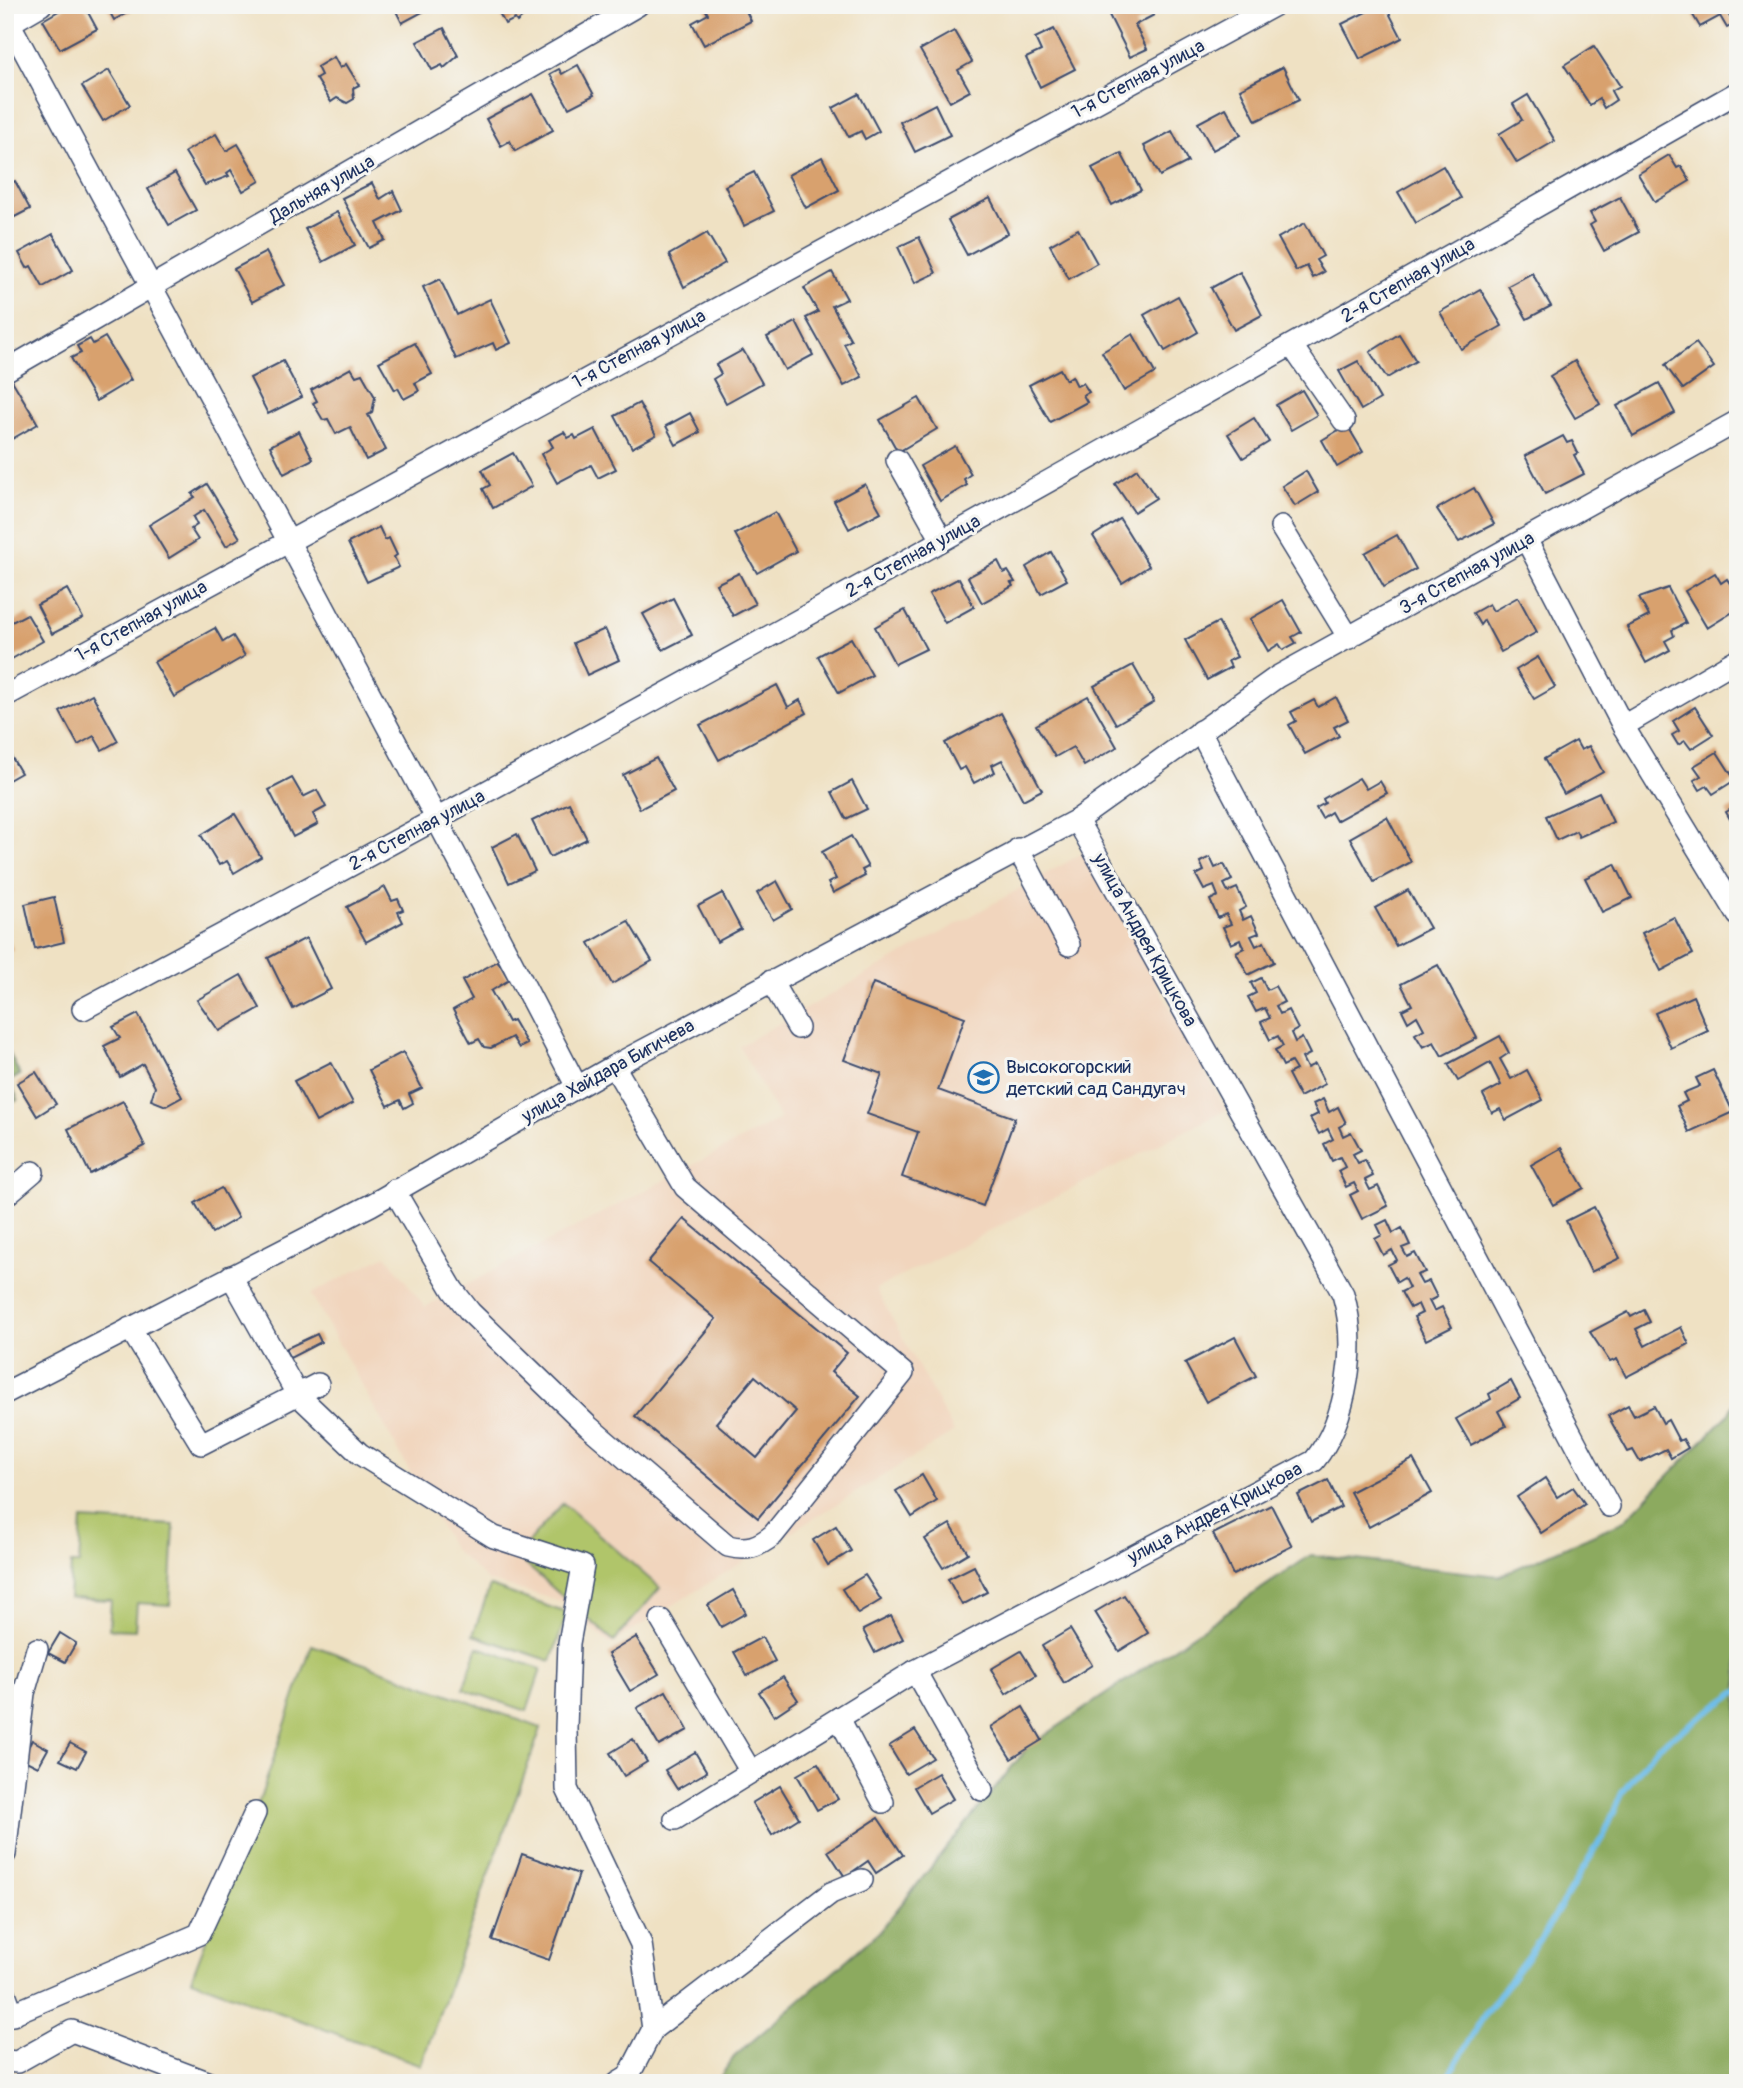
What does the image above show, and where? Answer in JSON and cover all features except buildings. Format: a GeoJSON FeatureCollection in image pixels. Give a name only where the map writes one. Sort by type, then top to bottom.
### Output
{"type":"FeatureCollection","features":[{"type":"Feature","properties":{"kind":"street"},"geometry":{"type":"LineString","coordinates":[[41,5],[7,22],[150,289],[289,539],[578,1087]]}},
{"type":"Feature","properties":{"kind":"street","name":"Дальняя улица"},"geometry":{"type":"LineString","coordinates":[[5,371],[638,5]]}},
{"type":"Feature","properties":{"kind":"street","name":"1-я Степная улица"},"geometry":{"type":"LineString","coordinates":[[5,696],[289,539],[1275,5]]}},
{"type":"Feature","properties":{"kind":"street","name":"2-я Степная улица"},"geometry":{"type":"LineString","coordinates":[[83,1009],[439,820],[1292,346],[1738,92]]}},
{"type":"Feature","properties":{"kind":"street"},"geometry":{"type":"LineString","coordinates":[[1292,346],[1344,422]]}},
{"type":"Feature","properties":{"kind":"street","name":"3-я Степная улица"},"geometry":{"type":"LineString","coordinates":[[1200,731],[1277,677],[1738,421]]}},
{"type":"Feature","properties":{"kind":"street"},"geometry":{"type":"LineString","coordinates":[[897,460],[942,540]]}},
{"type":"Feature","properties":{"kind":"street"},"geometry":{"type":"LineString","coordinates":[[1281,527],[1349,638]]}},
{"type":"Feature","properties":{"kind":"street"},"geometry":{"type":"LineString","coordinates":[[1526,539],[1623,726],[1737,910]]}},
{"type":"Feature","properties":{"kind":"street"},"geometry":{"type":"LineString","coordinates":[[1623,726],[1738,659]]}},
{"type":"Feature","properties":{"kind":"street"},"geometry":{"type":"LineString","coordinates":[[1200,731],[1609,1506]]}},
{"type":"Feature","properties":{"kind":"street","name":"улица Хайдара Бигичева"},"geometry":{"type":"LineString","coordinates":[[5,1393],[394,1190],[614,1066],[1077,820],[1200,731]]}},
{"type":"Feature","properties":{"kind":"street","name":"улица Андрея Крицкова"},"geometry":{"type":"LineString","coordinates":[[675,1819],[915,1671],[1314,1461],[1333,1434],[1340,1413],[1352,1336],[1343,1294],[1077,820]]}},
{"type":"Feature","properties":{"kind":"street"},"geometry":{"type":"LineString","coordinates":[[1018,849],[1069,945]]}},
{"type":"Feature","properties":{"kind":"street"},"geometry":{"type":"LineString","coordinates":[[771,981],[798,1028]]}},
{"type":"Feature","properties":{"kind":"street"},"geometry":{"type":"LineString","coordinates":[[394,1190],[453,1290],[470,1312],[588,1426],[728,1546],[750,1549],[761,1545],[773,1535],[903,1373],[684,1187],[614,1066]]}},
{"type":"Feature","properties":{"kind":"street"},"geometry":{"type":"LineString","coordinates":[[5,1196],[33,1172]]}},
{"type":"Feature","properties":{"kind":"street"},"geometry":{"type":"LineString","coordinates":[[231,1276],[297,1394],[360,1454],[494,1538],[583,1566],[569,1643],[567,1789],[641,1944],[653,2029]]}},
{"type":"Feature","properties":{"kind":"street"},"geometry":{"type":"LineString","coordinates":[[130,1328],[201,1444],[318,1384]]}},
{"type":"Feature","properties":{"kind":"street"},"geometry":{"type":"LineString","coordinates":[[661,1620],[751,1772]]}},
{"type":"Feature","properties":{"kind":"street"},"geometry":{"type":"LineString","coordinates":[[5,1854],[24,1693],[37,1649]]}},
{"type":"Feature","properties":{"kind":"street"},"geometry":{"type":"LineString","coordinates":[[915,1671],[982,1790]]}},
{"type":"Feature","properties":{"kind":"street"},"geometry":{"type":"LineString","coordinates":[[839,1718],[883,1802]]}},
{"type":"Feature","properties":{"kind":"street"},"geometry":{"type":"LineString","coordinates":[[5,1993],[9,2016],[199,1934],[255,1813]]}},
{"type":"Feature","properties":{"kind":"street"},"geometry":{"type":"LineString","coordinates":[[618,2083],[628,2077],[653,2029],[831,1893],[862,1880]]}},
{"type":"Feature","properties":{"kind":"street"},"geometry":{"type":"LineString","coordinates":[[5,2062],[17,2062],[72,2031],[209,2083]]}},
{"type":"Feature","properties":{"kind":"shaded area"},"geometry":{"type":"Polygon","coordinates":[[[1085,852],[1226,1110],[876,1289],[954,1432],[610,1644],[560,1601],[488,1581],[453,1549],[311,1294],[386,1255],[425,1307],[780,1119],[739,1046],[1085,852]]]}},
{"type":"Feature","properties":{"kind":"green space"},"geometry":{"type":"Polygon","coordinates":[[[5,1044],[20,1075],[10,1081],[18,1100],[5,1106],[5,1044]]]}},
{"type":"Feature","properties":{"kind":"green space"},"geometry":{"type":"Polygon","coordinates":[[[1738,1395],[1738,2083],[716,2083],[734,2057],[879,1932],[1028,1747],[1311,1555],[1499,1576],[1624,1521],[1728,1415],[1738,1395]]]}},
{"type":"Feature","properties":{"kind":"green space"},"geometry":{"type":"Polygon","coordinates":[[[563,1503],[660,1588],[614,1641],[516,1556],[563,1503]]]}},
{"type":"Feature","properties":{"kind":"green space"},"geometry":{"type":"Polygon","coordinates":[[[82,1520],[174,1525],[170,1605],[137,1603],[135,1630],[109,1629],[111,1600],[69,1598],[71,1564],[79,1564],[82,1520]]]}},
{"type":"Feature","properties":{"kind":"green space"},"geometry":{"type":"Polygon","coordinates":[[[490,1586],[567,1613],[551,1661],[473,1635],[490,1586]]]}},
{"type":"Feature","properties":{"kind":"green space"},"geometry":{"type":"Polygon","coordinates":[[[312,1645],[541,1728],[421,2065],[191,1980],[261,1796],[312,1645]]]}},
{"type":"Feature","properties":{"kind":"green space"},"geometry":{"type":"Polygon","coordinates":[[[478,1647],[541,1669],[527,1711],[463,1689],[478,1647]]]}},
{"type":"Feature","properties":{"kind":"waterway"},"geometry":{"type":"LineString","coordinates":[[1444,2083],[1485,2014],[1542,1937],[1605,1833],[1622,1793],[1656,1748],[1738,1691]]}},
{"type":"Feature","properties":{"kind":"place","name":"Высокогорский детский сад Сандугач"},"geometry":{"type":"Point","coordinates":[983,1078]}}]}
